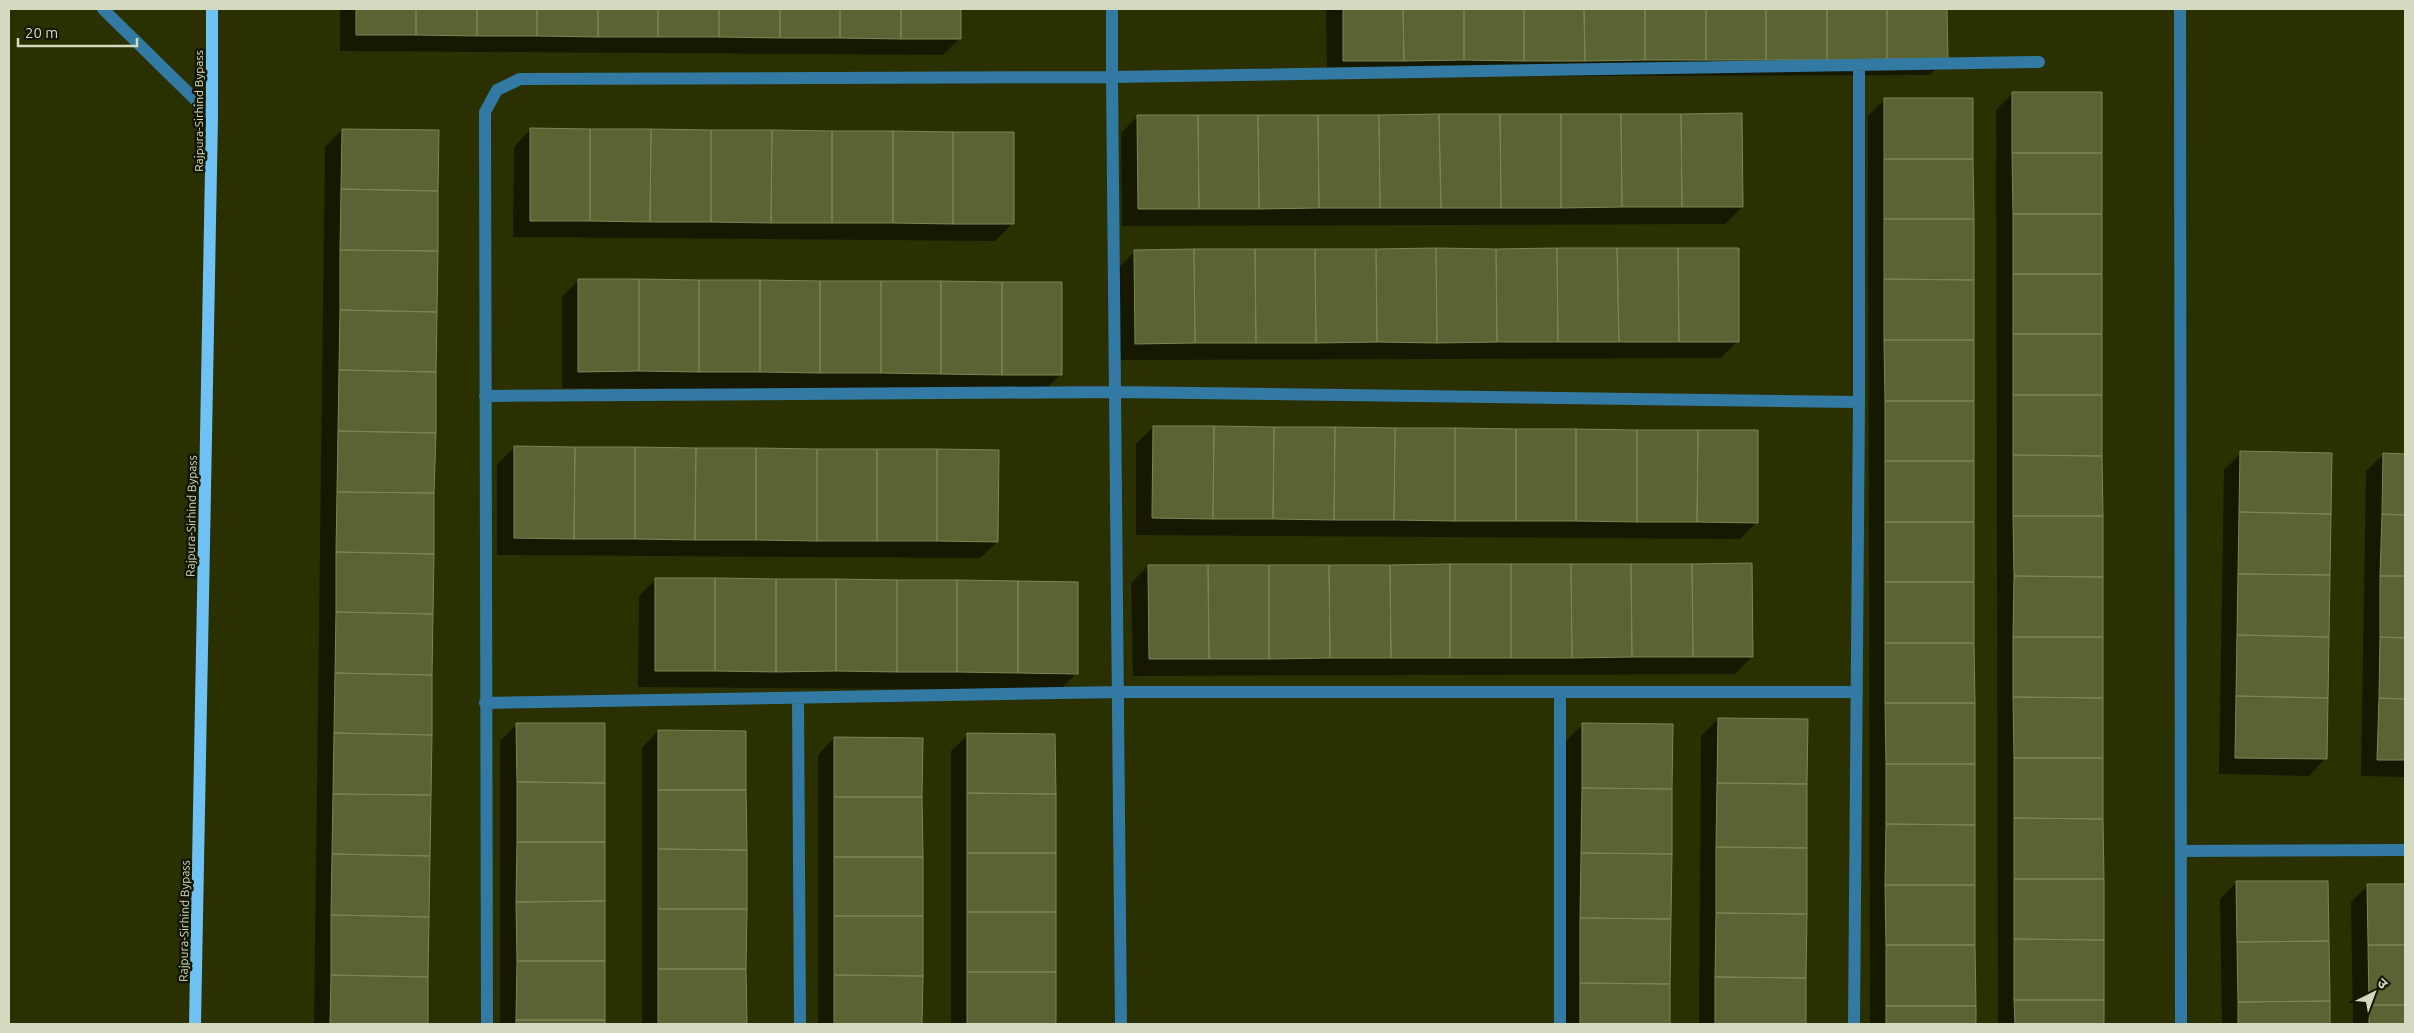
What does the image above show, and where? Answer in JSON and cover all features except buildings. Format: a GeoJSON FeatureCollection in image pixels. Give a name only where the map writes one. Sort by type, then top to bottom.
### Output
{"type":"FeatureCollection","features":[{"type":"Feature","properties":{"kind":"main road","name":"Rajpura-Sirhind Bypass"},"geometry":{"type":"LineString","coordinates":[[196,1024],[212,116],[212,9]]}},
{"type":"Feature","properties":{"kind":"street"},"geometry":{"type":"LineString","coordinates":[[103,9],[212,116]]}},
{"type":"Feature","properties":{"kind":"street"},"geometry":{"type":"LineString","coordinates":[[1112,9],[1121,1024]]}},
{"type":"Feature","properties":{"kind":"street"},"geometry":{"type":"LineString","coordinates":[[2180,9],[2181,1024]]}},
{"type":"Feature","properties":{"kind":"street"},"geometry":{"type":"LineString","coordinates":[[486,1024],[485,112],[497,90],[520,79],[1112,77],[2039,62]]}},
{"type":"Feature","properties":{"kind":"street"},"geometry":{"type":"LineString","coordinates":[[1854,1024],[1859,402],[1858,65]]}},
{"type":"Feature","properties":{"kind":"street"},"geometry":{"type":"LineString","coordinates":[[484,396],[1116,392],[1859,402]]}},
{"type":"Feature","properties":{"kind":"street"},"geometry":{"type":"LineString","coordinates":[[485,703],[1118,692],[1857,692]]}},
{"type":"Feature","properties":{"kind":"street"},"geometry":{"type":"LineString","coordinates":[[1560,692],[1560,1024]]}},
{"type":"Feature","properties":{"kind":"street"},"geometry":{"type":"LineString","coordinates":[[798,698],[800,1024]]}},
{"type":"Feature","properties":{"kind":"street"},"geometry":{"type":"LineString","coordinates":[[2181,851],[2405,850]]}}]}
